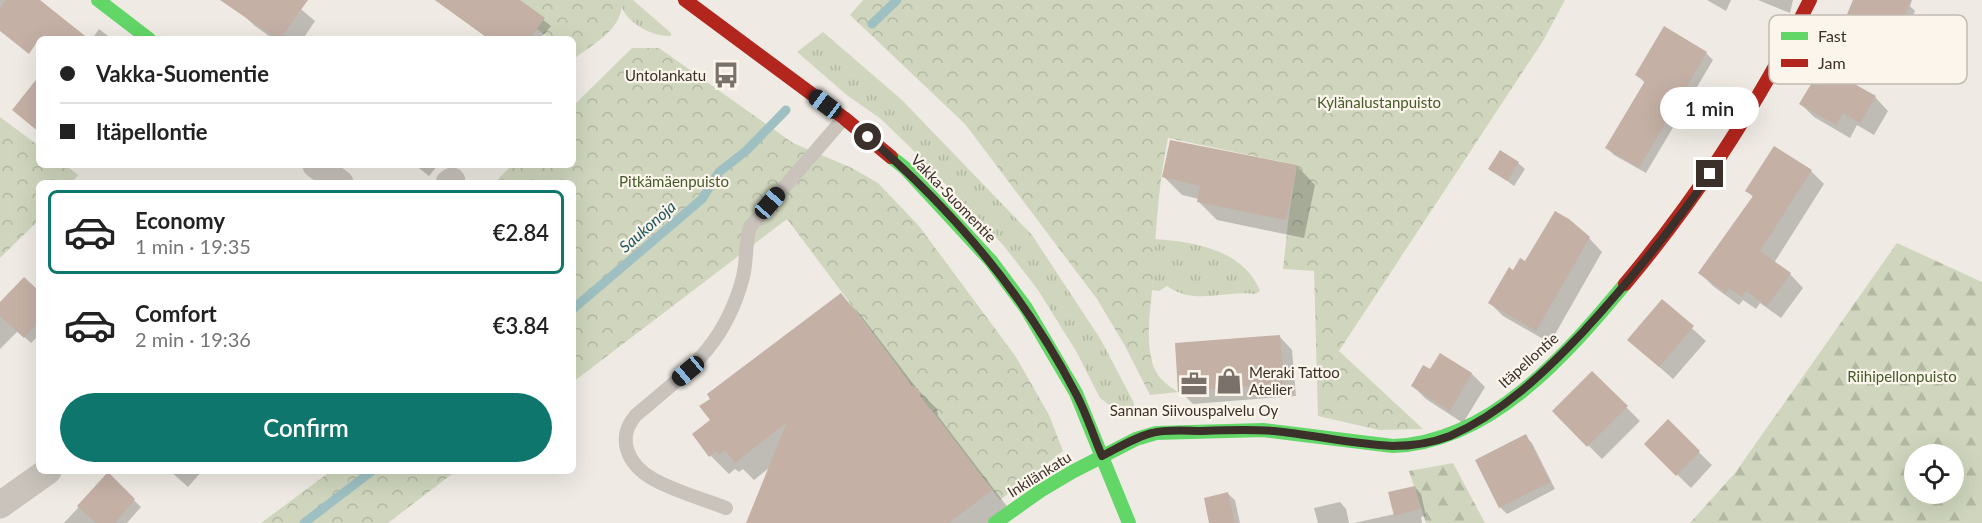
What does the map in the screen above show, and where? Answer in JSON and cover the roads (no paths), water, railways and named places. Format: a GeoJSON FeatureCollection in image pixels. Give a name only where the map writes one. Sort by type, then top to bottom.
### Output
{"type":"FeatureCollection","features":[{"type":"Feature","properties":{"kind":"street"},"geometry":{"type":"LineString","coordinates":[[98,0],[145,36]]}},
{"type":"Feature","properties":{"kind":"street","name":"Itäpellontie"},"geometry":{"type":"LineString","coordinates":[[1802,15],[1810,0]]}},
{"type":"Feature","properties":{"kind":"street","name":"Vakka-Suomentie"},"geometry":{"type":"LineString","coordinates":[[698,4],[905,168],[991,261],[1026,308],[1076,393],[1129,523]]}},
{"type":"Feature","properties":{"kind":"street","name":"Itäpellontie"},"geometry":{"type":"LineString","coordinates":[[1102,456],[1152,433],[1183,431],[1272,431],[1352,442],[1393,446],[1411,445],[1449,436],[1486,416],[1534,380],[1611,302],[1675,224],[1733,140],[1769,80]]}},
{"type":"Feature","properties":{"kind":"street"},"geometry":{"type":"LineString","coordinates":[[320,168],[336,180]]}},
{"type":"Feature","properties":{"kind":"street","name":"Inkilänkatu"},"geometry":{"type":"LineString","coordinates":[[995,523],[1055,480],[1102,456]]}},
{"type":"Feature","properties":{"kind":"street"},"geometry":{"type":"LineString","coordinates":[[0,505],[44,474]]}},
{"type":"Feature","properties":{"kind":"lane"},"geometry":{"type":"LineString","coordinates":[[726,508],[652,479],[639,468],[629,454],[624,444],[625,432],[636,415],[709,350],[724,326],[743,276],[750,227],[844,118]]}},
{"type":"Feature","properties":{"kind":"waterway"},"geometry":{"type":"LineString","coordinates":[[872,24],[897,0]]}},
{"type":"Feature","properties":{"kind":"waterway","name":"Saukonoja"},"geometry":{"type":"LineString","coordinates":[[576,306],[702,199],[719,172],[746,151],[786,110]]}},
{"type":"Feature","properties":{"kind":"waterway","name":"Saukonoja"},"geometry":{"type":"LineString","coordinates":[[304,523],[368,474]]}},
{"type":"Feature","properties":{"kind":"place","name":"Untolankatu"},"geometry":{"type":"Point","coordinates":[726,75]}},
{"type":"Feature","properties":{"kind":"place","name":"Meraki Tattoo Atelier"},"geometry":{"type":"Point","coordinates":[1229,381]}},
{"type":"Feature","properties":{"kind":"place","name":"Sannan Siivouspalvelu Oy"},"geometry":{"type":"Point","coordinates":[1194,384]}},
{"type":"Feature","properties":{"kind":"park label","name":"Kylänalustanpuisto"},"geometry":{"type":"Point","coordinates":[1379,102]}},
{"type":"Feature","properties":{"kind":"park label","name":"Pitkämäenpuisto"},"geometry":{"type":"Point","coordinates":[674,181]}},
{"type":"Feature","properties":{"kind":"park label","name":"Riihipellonpuisto"},"geometry":{"type":"Point","coordinates":[1902,376]}}]}
